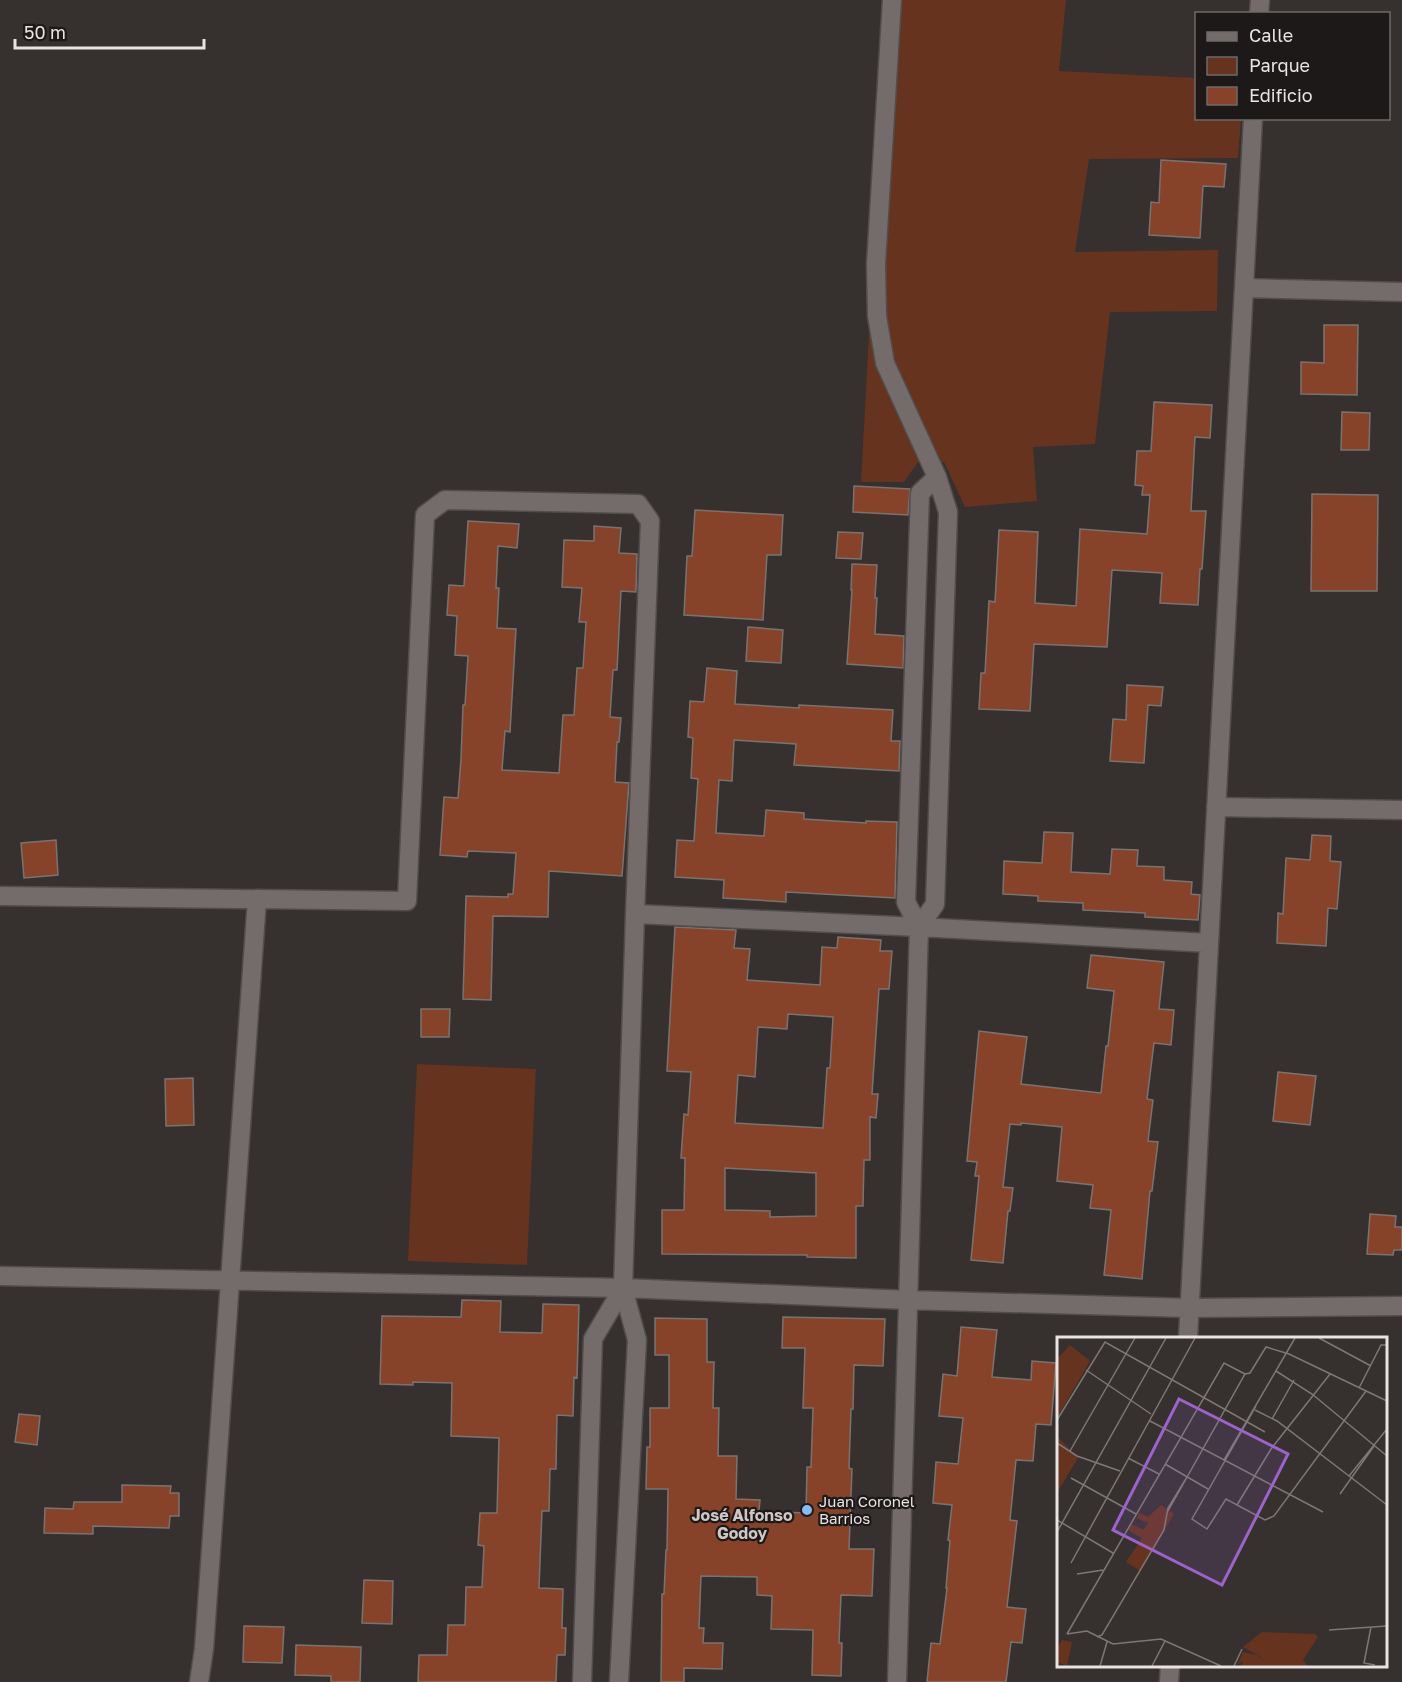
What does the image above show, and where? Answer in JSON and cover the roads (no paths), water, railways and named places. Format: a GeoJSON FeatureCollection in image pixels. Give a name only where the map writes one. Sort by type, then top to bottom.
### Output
{"type":"FeatureCollection","features":[{"type":"Feature","properties":{"kind":"street"},"geometry":{"type":"LineString","coordinates":[[892,0],[876,264],[877,316],[885,363],[937,477],[948,512],[934,904],[920,927],[897,1682]]}},
{"type":"Feature","properties":{"kind":"street"},"geometry":{"type":"LineString","coordinates":[[1188,1337],[1253,120]]}},
{"type":"Feature","properties":{"kind":"street"},"geometry":{"type":"LineString","coordinates":[[1244,288],[1402,292]]}},
{"type":"Feature","properties":{"kind":"street"},"geometry":{"type":"LineString","coordinates":[[920,927],[906,902],[919,504],[920,493],[937,477]]}},
{"type":"Feature","properties":{"kind":"street"},"geometry":{"type":"LineString","coordinates":[[0,896],[407,901],[425,515],[445,500],[638,504],[650,521],[623,1288],[637,1340],[619,1682]]}},
{"type":"Feature","properties":{"kind":"street"},"geometry":{"type":"LineString","coordinates":[[1216,807],[1402,810]]}},
{"type":"Feature","properties":{"kind":"street"},"geometry":{"type":"LineString","coordinates":[[199,1682],[204,1649],[257,899]]}},
{"type":"Feature","properties":{"kind":"street"},"geometry":{"type":"LineString","coordinates":[[635,914],[1209,943]]}},
{"type":"Feature","properties":{"kind":"street"},"geometry":{"type":"LineString","coordinates":[[0,1276],[623,1288],[908,1300],[1189,1308],[1402,1306]]}},
{"type":"Feature","properties":{"kind":"street"},"geometry":{"type":"LineString","coordinates":[[582,1682],[593,1339],[623,1288]]}},
{"type":"Feature","properties":{"kind":"street"},"geometry":{"type":"LineString","coordinates":[[1169,1682],[1170,1667]]}},
{"type":"Feature","properties":{"kind":"place","name":"Juan Coronel Barrios"},"geometry":{"type":"Point","coordinates":[807,1510]}},
{"type":"Feature","properties":{"kind":"district","name":"José Alfonso Godoy"},"geometry":{"type":"Point","coordinates":[742,1524]}}]}
